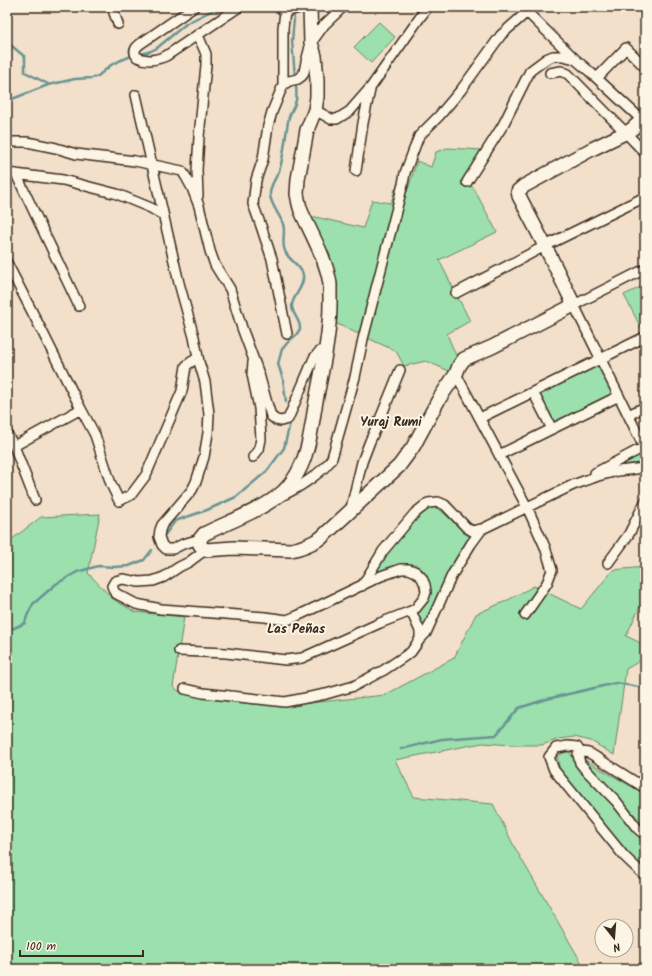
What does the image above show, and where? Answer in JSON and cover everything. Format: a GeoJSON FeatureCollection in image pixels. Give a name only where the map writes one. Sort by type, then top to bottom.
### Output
{"type":"FeatureCollection","features":[{"type":"Feature","properties":{"kind":"street"},"geometry":{"type":"LineString","coordinates":[[112,7],[118,24]]}},
{"type":"Feature","properties":{"kind":"street"},"geometry":{"type":"LineString","coordinates":[[194,7],[140,44],[135,50],[134,54],[136,58],[155,60],[166,56],[239,7]]}},
{"type":"Feature","properties":{"kind":"street"},"geometry":{"type":"LineString","coordinates":[[287,334],[272,259],[253,204],[256,180],[263,159],[268,126],[283,85],[282,10],[303,7]]}},
{"type":"Feature","properties":{"kind":"street"},"geometry":{"type":"LineString","coordinates":[[179,651],[226,653],[286,660],[302,658],[380,623],[411,611],[416,608],[424,598],[426,592],[425,584],[422,578],[416,572],[409,569],[401,569],[381,576],[287,620],[161,609],[136,604],[114,593],[112,586],[115,581],[123,579],[139,582],[153,581],[164,577],[188,562],[202,544],[204,534],[259,508],[284,490],[295,477],[307,448],[327,347],[330,312],[330,285],[328,274],[301,211],[298,194],[298,179],[307,130],[315,110],[317,97],[318,80],[315,56],[311,43],[310,7]]}},
{"type":"Feature","properties":{"kind":"street"},"geometry":{"type":"LineString","coordinates":[[283,85],[302,76],[311,43],[324,25],[343,7]]}},
{"type":"Feature","properties":{"kind":"street"},"geometry":{"type":"LineString","coordinates":[[315,110],[331,119],[337,119],[350,111],[371,87],[428,7]]}},
{"type":"Feature","properties":{"kind":"street"},"geometry":{"type":"LineString","coordinates":[[274,498],[291,492],[330,463],[355,377],[363,339],[405,173],[419,136],[439,116],[461,90],[502,35],[528,10],[575,59],[644,120],[626,133],[592,149],[524,186],[518,191],[519,196],[546,246],[644,447],[573,485],[482,529],[472,531],[445,506],[438,502],[428,503],[414,513],[383,551],[362,586]]}},
{"type":"Feature","properties":{"kind":"street"},"geometry":{"type":"LineString","coordinates":[[198,35],[206,54],[197,170],[199,206],[215,265],[230,288],[242,328],[260,374],[271,416],[276,420],[281,422],[288,419],[314,358],[319,352],[327,347]]}},
{"type":"Feature","properties":{"kind":"street"},"geometry":{"type":"LineString","coordinates":[[597,78],[626,48],[645,67]]}},
{"type":"Feature","properties":{"kind":"street"},"geometry":{"type":"LineString","coordinates":[[467,182],[503,124],[530,71],[546,59],[553,56],[563,56],[575,59]]}},
{"type":"Feature","properties":{"kind":"street"},"geometry":{"type":"LineString","coordinates":[[550,73],[561,71],[568,74],[645,153]]}},
{"type":"Feature","properties":{"kind":"street"},"geometry":{"type":"LineString","coordinates":[[356,171],[363,122],[371,87]]}},
{"type":"Feature","properties":{"kind":"street"},"geometry":{"type":"LineString","coordinates":[[136,95],[179,283],[205,382],[210,414],[204,458],[196,482],[192,490],[162,525],[160,530],[159,537],[162,545],[166,549],[173,549],[183,544],[202,544],[234,548],[291,550],[298,549],[321,538],[399,466],[413,447],[439,399],[464,359],[492,347],[645,270]]}},
{"type":"Feature","properties":{"kind":"street"},"geometry":{"type":"LineString","coordinates":[[11,142],[27,142],[76,154],[135,161],[182,171],[189,182],[199,206]]}},
{"type":"Feature","properties":{"kind":"street"},"geometry":{"type":"LineString","coordinates":[[11,173],[63,180],[117,194],[163,215]]}},
{"type":"Feature","properties":{"kind":"street"},"geometry":{"type":"LineString","coordinates":[[11,173],[79,306]]}},
{"type":"Feature","properties":{"kind":"street"},"geometry":{"type":"LineString","coordinates":[[456,293],[645,197]]}},
{"type":"Feature","properties":{"kind":"street"},"geometry":{"type":"LineString","coordinates":[[7,263],[95,435],[111,484],[119,500],[131,495],[146,475],[182,391],[186,366],[198,358]]}},
{"type":"Feature","properties":{"kind":"street"},"geometry":{"type":"LineString","coordinates":[[480,418],[645,337]]}},
{"type":"Feature","properties":{"kind":"street"},"geometry":{"type":"LineString","coordinates":[[253,356],[252,374],[259,408],[261,439],[259,449],[253,457]]}},
{"type":"Feature","properties":{"kind":"street"},"geometry":{"type":"LineString","coordinates":[[350,512],[362,462],[400,370]]}},
{"type":"Feature","properties":{"kind":"street"},"geometry":{"type":"LineString","coordinates":[[456,374],[527,507],[545,547],[552,570],[547,583],[525,616]]}},
{"type":"Feature","properties":{"kind":"street"},"geometry":{"type":"LineString","coordinates":[[533,392],[552,429]]}},
{"type":"Feature","properties":{"kind":"street"},"geometry":{"type":"LineString","coordinates":[[499,455],[619,396]]}},
{"type":"Feature","properties":{"kind":"street"},"geometry":{"type":"LineString","coordinates":[[628,415],[645,407]]}},
{"type":"Feature","properties":{"kind":"street"},"geometry":{"type":"LineString","coordinates":[[14,446],[81,409]]}},
{"type":"Feature","properties":{"kind":"street"},"geometry":{"type":"LineString","coordinates":[[7,434],[14,446],[35,500]]}},
{"type":"Feature","properties":{"kind":"street"},"geometry":{"type":"LineString","coordinates":[[573,485],[618,471],[645,468]]}},
{"type":"Feature","properties":{"kind":"street"},"geometry":{"type":"LineString","coordinates":[[608,563],[629,534],[645,502]]}},
{"type":"Feature","properties":{"kind":"street"},"geometry":{"type":"LineString","coordinates":[[185,689],[203,693],[285,702],[326,694],[354,686],[384,670],[411,652],[426,633],[452,575],[482,529]]}},
{"type":"Feature","properties":{"kind":"street"},"geometry":{"type":"LineString","coordinates":[[411,611],[420,631],[420,639]]}},
{"type":"Feature","properties":{"kind":"street"},"geometry":{"type":"LineString","coordinates":[[581,753],[576,747],[568,746],[556,748],[549,757],[554,770],[624,856],[645,876]]}},
{"type":"Feature","properties":{"kind":"street"},"geometry":{"type":"LineString","coordinates":[[581,753],[586,752],[591,754],[645,788]]}},
{"type":"Feature","properties":{"kind":"street"},"geometry":{"type":"LineString","coordinates":[[581,753],[578,755],[580,762],[637,828],[645,835]]}},
{"type":"Feature","properties":{"kind":"green space"},"geometry":{"type":"Polygon","coordinates":[[[379,22],[395,37],[371,63],[354,47],[379,22]]]}},
{"type":"Feature","properties":{"kind":"green space"},"geometry":{"type":"Polygon","coordinates":[[[447,148],[482,150],[461,185],[473,187],[497,232],[439,260],[470,321],[447,334],[457,358],[449,371],[426,361],[404,366],[396,351],[335,323],[307,215],[363,228],[372,200],[391,203],[395,189],[407,192],[417,161],[431,167],[436,152],[447,148]]]}},
{"type":"Feature","properties":{"kind":"green space"},"geometry":{"type":"Polygon","coordinates":[[[645,285],[645,326],[641,328],[624,295],[645,285]]]}},
{"type":"Feature","properties":{"kind":"green space"},"geometry":{"type":"Polygon","coordinates":[[[598,364],[613,394],[552,424],[537,394],[598,364]]]}},
{"type":"Feature","properties":{"kind":"green space"},"geometry":{"type":"Polygon","coordinates":[[[641,452],[645,463],[608,469],[641,452]]]}},
{"type":"Feature","properties":{"kind":"green space"},"geometry":{"type":"Polygon","coordinates":[[[431,507],[439,509],[470,537],[424,630],[417,612],[428,602],[431,591],[429,580],[423,570],[415,564],[398,565],[371,577],[386,551],[422,512],[431,507]]]}},
{"type":"Feature","properties":{"kind":"green space"},"geometry":{"type":"Polygon","coordinates":[[[100,514],[88,573],[113,599],[135,612],[184,617],[173,687],[183,694],[235,702],[291,705],[385,695],[454,658],[476,614],[506,601],[534,586],[581,609],[613,570],[645,567],[645,596],[626,636],[645,645],[645,658],[626,669],[614,755],[591,741],[574,737],[559,739],[542,745],[482,743],[395,760],[414,797],[493,804],[515,848],[584,969],[7,969],[7,543],[41,517],[100,514]]]}},
{"type":"Feature","properties":{"kind":"green space"},"geometry":{"type":"Polygon","coordinates":[[[568,751],[589,779],[645,842],[645,872],[622,849],[560,771],[557,756],[568,751]]]}},
{"type":"Feature","properties":{"kind":"green space"},"geometry":{"type":"Polygon","coordinates":[[[583,759],[645,794],[645,826],[583,759]]]}},
{"type":"Feature","properties":{"kind":"waterway"},"geometry":{"type":"LineString","coordinates":[[142,54],[157,48],[187,23],[219,7]]}},
{"type":"Feature","properties":{"kind":"waterway"},"geometry":{"type":"LineString","coordinates":[[293,12],[294,19],[292,41],[295,77]]}},
{"type":"Feature","properties":{"kind":"waterway"},"geometry":{"type":"LineString","coordinates":[[7,42],[25,57],[25,72],[48,84]]}},
{"type":"Feature","properties":{"kind":"waterway"},"geometry":{"type":"LineString","coordinates":[[7,101],[48,85],[98,76],[111,65],[129,57]]}},
{"type":"Feature","properties":{"kind":"waterway"},"geometry":{"type":"LineString","coordinates":[[286,402],[283,379],[278,364],[282,349],[300,329],[292,303],[302,284],[303,275],[285,251],[283,244],[283,224],[270,198],[270,191],[281,164],[289,117],[295,102],[296,82]]}},
{"type":"Feature","properties":{"kind":"waterway"},"geometry":{"type":"LineString","coordinates":[[164,536],[175,521],[207,510],[236,497],[267,471],[284,448],[290,423]]}},
{"type":"Feature","properties":{"kind":"waterway"},"geometry":{"type":"LineString","coordinates":[[7,630],[25,623],[33,604],[56,584],[77,572],[98,566],[129,566],[144,560],[152,550]]}},
{"type":"Feature","properties":{"kind":"waterway"},"geometry":{"type":"LineString","coordinates":[[401,749],[442,739],[496,735],[519,708],[547,699],[616,683],[645,688]]}},
{"type":"Feature","properties":{"kind":"district","name":"Yuraj Rumi"},"geometry":{"type":"Point","coordinates":[391,422]}},
{"type":"Feature","properties":{"kind":"district","name":"Las Peñas"},"geometry":{"type":"Point","coordinates":[296,629]}}]}
